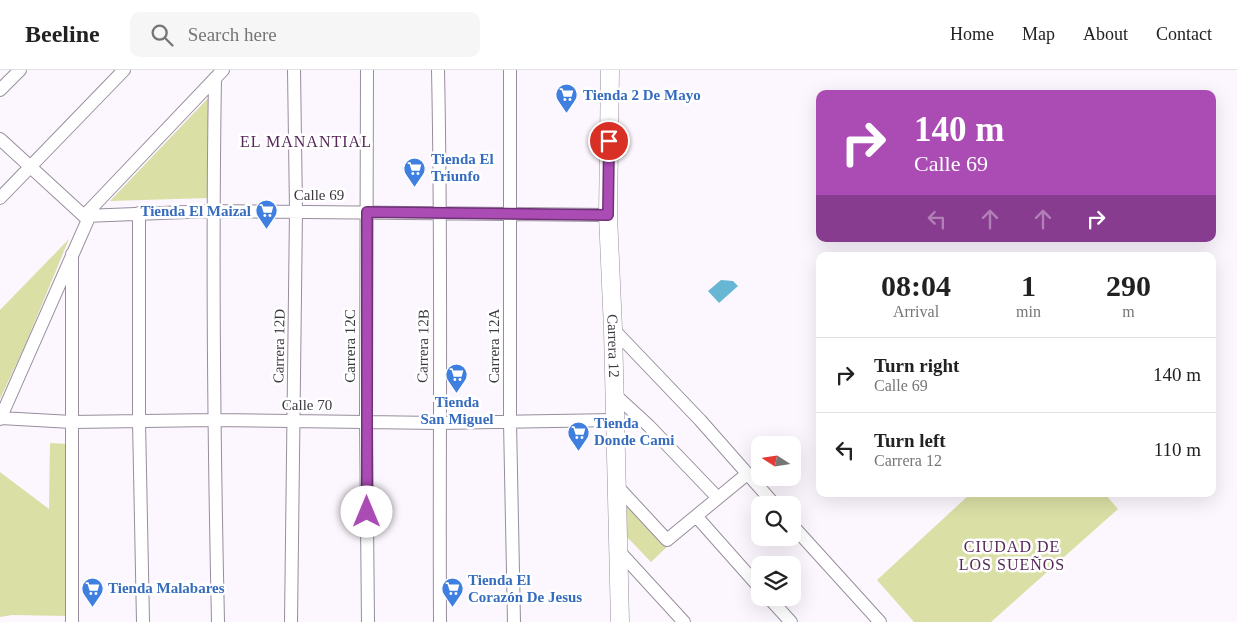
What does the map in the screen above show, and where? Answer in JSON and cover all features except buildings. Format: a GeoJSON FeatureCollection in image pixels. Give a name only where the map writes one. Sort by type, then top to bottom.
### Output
{"type":"FeatureCollection","features":[{"type":"Feature","properties":{"kind":"main road","name":"Carrera 12"},"geometry":{"type":"LineString","coordinates":[[610,70],[608,215],[613,329],[620,622]]}},
{"type":"Feature","properties":{"kind":"street"},"geometry":{"type":"LineString","coordinates":[[0,90],[20,70]]}},
{"type":"Feature","properties":{"kind":"street"},"geometry":{"type":"LineString","coordinates":[[0,198],[124,70]]}},
{"type":"Feature","properties":{"kind":"street","name":"Carrera 12D"},"geometry":{"type":"LineString","coordinates":[[291,622],[296,211],[294,70]]}},
{"type":"Feature","properties":{"kind":"street","name":"Carrera 12C"},"geometry":{"type":"LineString","coordinates":[[367,70],[366,421],[368,622]]}},
{"type":"Feature","properties":{"kind":"street","name":"Carrera 12B"},"geometry":{"type":"LineString","coordinates":[[438,70],[441,212],[440,622]]}},
{"type":"Feature","properties":{"kind":"street","name":"Carrera 12A"},"geometry":{"type":"LineString","coordinates":[[510,70],[510,422],[514,622]]}},
{"type":"Feature","properties":{"kind":"street"},"geometry":{"type":"LineString","coordinates":[[218,622],[214,420],[213,211],[219,74]]}},
{"type":"Feature","properties":{"kind":"street"},"geometry":{"type":"LineString","coordinates":[[0,419],[87,216],[219,74]]}},
{"type":"Feature","properties":{"kind":"street"},"geometry":{"type":"LineString","coordinates":[[0,139],[87,216]]}},
{"type":"Feature","properties":{"kind":"street","name":"Calle 69"},"geometry":{"type":"LineString","coordinates":[[87,216],[213,211],[511,212],[608,215]]}},
{"type":"Feature","properties":{"kind":"street"},"geometry":{"type":"LineString","coordinates":[[139,213],[139,421],[143,622]]}},
{"type":"Feature","properties":{"kind":"street"},"geometry":{"type":"LineString","coordinates":[[72,254],[72,622]]}},
{"type":"Feature","properties":{"kind":"street"},"geometry":{"type":"LineString","coordinates":[[613,329],[700,420],[767,496]]}},
{"type":"Feature","properties":{"kind":"street"},"geometry":{"type":"LineString","coordinates":[[614,394],[649,426],[718,498]]}},
{"type":"Feature","properties":{"kind":"street","name":"Calle 70"},"geometry":{"type":"LineString","coordinates":[[0,419],[72,422],[214,420],[439,423],[614,420]]}},
{"type":"Feature","properties":{"kind":"street"},"geometry":{"type":"LineString","coordinates":[[617,486],[667,540],[747,474]]}},
{"type":"Feature","properties":{"kind":"street"},"geometry":{"type":"LineString","coordinates":[[696,516],[751,578]]}},
{"type":"Feature","properties":{"kind":"street"},"geometry":{"type":"LineString","coordinates":[[801,535],[880,622]]}},
{"type":"Feature","properties":{"kind":"street"},"geometry":{"type":"LineString","coordinates":[[618,550],[684,622]]}},
{"type":"Feature","properties":{"kind":"street"},"geometry":{"type":"LineString","coordinates":[[776,606],[791,622]]}},
{"type":"Feature","properties":{"kind":"green space"},"geometry":{"type":"Polygon","coordinates":[[[211,95],[209,198],[110,201],[211,95]]]}},
{"type":"Feature","properties":{"kind":"green space"},"geometry":{"type":"Polygon","coordinates":[[[69,239],[26,343],[0,399],[0,310],[69,239]]]}},
{"type":"Feature","properties":{"kind":"green space"},"geometry":{"type":"Polygon","coordinates":[[[50,443],[67,444],[68,616],[12,615],[0,617],[0,472],[49,509],[50,443]]]}},
{"type":"Feature","properties":{"kind":"green space"},"geometry":{"type":"Polygon","coordinates":[[[967,497],[1108,497],[1118,509],[991,622],[914,622],[877,580],[967,497]]]}},
{"type":"Feature","properties":{"kind":"green space"},"geometry":{"type":"Polygon","coordinates":[[[626,502],[668,546],[651,562],[627,537],[626,502]]]}},
{"type":"Feature","properties":{"kind":"water"},"geometry":{"type":"Polygon","coordinates":[[[721,280],[733,281],[738,286],[719,303],[708,291],[721,280]]]}},
{"type":"Feature","properties":{"kind":"place","name":"Tienda 2 De Mayo"},"geometry":{"type":"Point","coordinates":[567,114]}},
{"type":"Feature","properties":{"kind":"place","name":"Tienda El Triunfo"},"geometry":{"type":"Point","coordinates":[415,187]}},
{"type":"Feature","properties":{"kind":"place","name":"Tienda El Maizal"},"geometry":{"type":"Point","coordinates":[267,230]}},
{"type":"Feature","properties":{"kind":"place","name":"Tienda San Miguel"},"geometry":{"type":"Point","coordinates":[457,393]}},
{"type":"Feature","properties":{"kind":"place","name":"Tienda Donde Cami"},"geometry":{"type":"Point","coordinates":[578,451]}},
{"type":"Feature","properties":{"kind":"place","name":"Tienda Malabares"},"geometry":{"type":"Point","coordinates":[92,607]}},
{"type":"Feature","properties":{"kind":"place","name":"Tienda El Corazón De Jesus"},"geometry":{"type":"Point","coordinates":[452,608]}},
{"type":"Feature","properties":{"kind":"district","name":"EL MANANTIAL"},"geometry":{"type":"Point","coordinates":[306,141]}},
{"type":"Feature","properties":{"kind":"district","name":"CIUDAD DE LOS SUEÑOS"},"geometry":{"type":"Point","coordinates":[1012,555]}},
{"type":"Feature","properties":{"kind":"route"},"geometry":{"type":"LineString","coordinates":[[367,512],[367,212],[511,212],[608,215],[609,141]]}}]}
